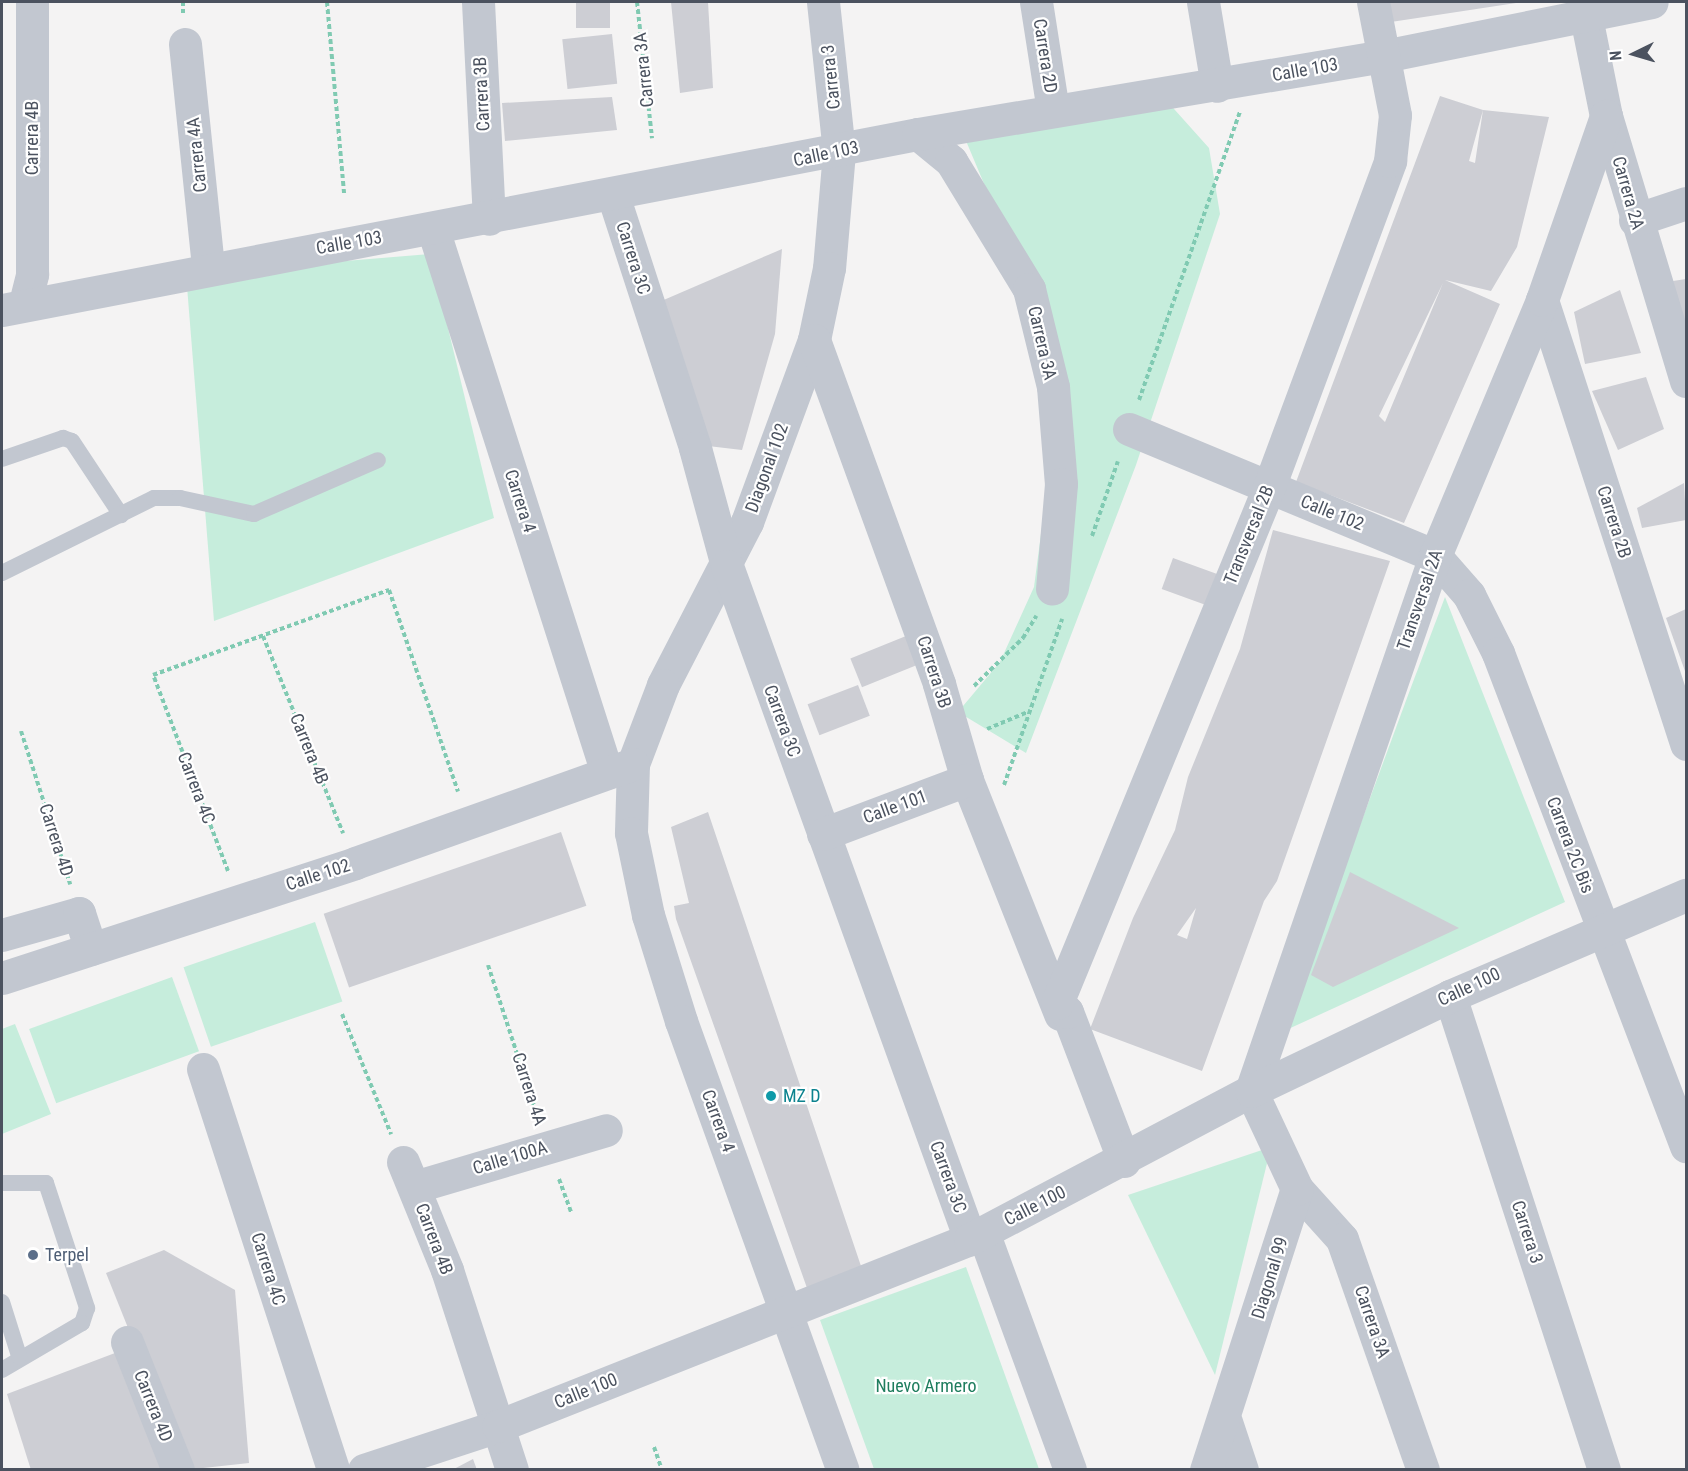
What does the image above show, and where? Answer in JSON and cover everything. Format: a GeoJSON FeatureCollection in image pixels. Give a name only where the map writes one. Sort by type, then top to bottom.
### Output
{"type":"FeatureCollection","features":[{"type":"Feature","properties":{"kind":"street","name":"Carrera 4B"},"geometry":{"type":"LineString","coordinates":[[19,296],[32,2]]}},
{"type":"Feature","properties":{"kind":"street","name":"Carrera 3B"},"geometry":{"type":"LineString","coordinates":[[478,2],[488,203]]}},
{"type":"Feature","properties":{"kind":"street","name":"Carrera 3"},"geometry":{"type":"LineString","coordinates":[[823,2],[839,152]]}},
{"type":"Feature","properties":{"kind":"street","name":"Carrera 2D"},"geometry":{"type":"LineString","coordinates":[[1036,2],[1053,111]]}},
{"type":"Feature","properties":{"kind":"street"},"geometry":{"type":"LineString","coordinates":[[1203,2],[1217,86]]}},
{"type":"Feature","properties":{"kind":"street"},"geometry":{"type":"LineString","coordinates":[[1373,2],[1384,56]]}},
{"type":"Feature","properties":{"kind":"street","name":"Calle 103"},"geometry":{"type":"LineString","coordinates":[[19,296],[433,229],[488,203],[613,195],[839,152],[918,134],[1217,86],[1384,56],[1585,9],[1652,2]]}},
{"type":"Feature","properties":{"kind":"street","name":"Carrera 2A"},"geometry":{"type":"LineString","coordinates":[[1585,9],[1606,116],[1635,220],[1684,363]]}},
{"type":"Feature","properties":{"kind":"street","name":"Carrera 4A"},"geometry":{"type":"LineString","coordinates":[[185,44],[208,267]]}},
{"type":"Feature","properties":{"kind":"street","name":"Transversal 2B"},"geometry":{"type":"LineString","coordinates":[[1057,1003],[1269,487],[1390,161],[1395,115],[1384,56]]}},
{"type":"Feature","properties":{"kind":"street","name":"Transversal 2A"},"geometry":{"type":"LineString","coordinates":[[1251,1091],[1435,556],[1542,300],[1606,116]]}},
{"type":"Feature","properties":{"kind":"street","name":"Carrera 3A"},"geometry":{"type":"LineString","coordinates":[[918,134],[951,161],[1029,289],[1053,387],[1061,484],[1052,589]]}},
{"type":"Feature","properties":{"kind":"street","name":"Diagonal 102"},"geometry":{"type":"LineString","coordinates":[[620,769],[727,566],[814,340],[829,267],[839,152]]}},
{"type":"Feature","properties":{"kind":"street","name":"Carrera 3C"},"geometry":{"type":"LineString","coordinates":[[613,195],[696,448],[727,566],[823,834],[977,1236],[1070,1470]]}},
{"type":"Feature","properties":{"kind":"street"},"geometry":{"type":"LineString","coordinates":[[1635,220],[1686,203]]}},
{"type":"Feature","properties":{"kind":"street","name":"Carrera 4"},"geometry":{"type":"LineString","coordinates":[[433,229],[620,769],[648,915],[843,1470]]}},
{"type":"Feature","properties":{"kind":"street","name":"Carrera 2B"},"geometry":{"type":"LineString","coordinates":[[1542,300],[1686,744]]}},
{"type":"Feature","properties":{"kind":"street","name":"Carrera 3B"},"geometry":{"type":"LineString","coordinates":[[814,340],[946,706],[967,780],[1057,1003],[1116,1165]]}},
{"type":"Feature","properties":{"kind":"street","name":"Calle 102"},"geometry":{"type":"LineString","coordinates":[[1129,429],[1435,556]]}},
{"type":"Feature","properties":{"kind":"street","name":"Carrera 2C Bis"},"geometry":{"type":"LineString","coordinates":[[1435,556],[1469,595],[1498,653],[1686,1146]]}},
{"type":"Feature","properties":{"kind":"street","name":"Calle 102"},"geometry":{"type":"LineString","coordinates":[[4,969],[91,949],[239,901],[355,863],[468,820],[620,769]]}},
{"type":"Feature","properties":{"kind":"street","name":"Calle 101"},"geometry":{"type":"LineString","coordinates":[[823,834],[967,780]]}},
{"type":"Feature","properties":{"kind":"street","name":"Calle 100"},"geometry":{"type":"LineString","coordinates":[[364,1470],[498,1426],[977,1236],[1116,1165],[1251,1091],[1450,996],[1603,927],[1686,895]]}},
{"type":"Feature","properties":{"kind":"street"},"geometry":{"type":"LineString","coordinates":[[2,935],[79,913],[91,949]]}},
{"type":"Feature","properties":{"kind":"street","name":"Carrera 3"},"geometry":{"type":"LineString","coordinates":[[1450,996],[1604,1470]]}},
{"type":"Feature","properties":{"kind":"street","name":"Carrera 4C"},"geometry":{"type":"LineString","coordinates":[[203,1069],[333,1470]]}},
{"type":"Feature","properties":{"kind":"street"},"geometry":{"type":"LineString","coordinates":[[1251,1091],[1297,1189]]}},
{"type":"Feature","properties":{"kind":"street","name":"Calle 100A"},"geometry":{"type":"LineString","coordinates":[[408,1175],[547,1146],[606,1130]]}},
{"type":"Feature","properties":{"kind":"street","name":"Carrera 4B"},"geometry":{"type":"LineString","coordinates":[[408,1175],[512,1470]]}},
{"type":"Feature","properties":{"kind":"street","name":"Carrera 3A"},"geometry":{"type":"LineString","coordinates":[[1297,1189],[1342,1239],[1423,1470]]}},
{"type":"Feature","properties":{"kind":"street","name":"Diagonal 99"},"geometry":{"type":"LineString","coordinates":[[1206,1470],[1226,1422],[1297,1189]]}},
{"type":"Feature","properties":{"kind":"street","name":"Carrera 4D"},"geometry":{"type":"LineString","coordinates":[[127,1342],[178,1470]]}},
{"type":"Feature","properties":{"kind":"street"},"geometry":{"type":"LineString","coordinates":[[1226,1422],[1242,1470]]}},
{"type":"Feature","properties":{"kind":"lane"},"geometry":{"type":"LineString","coordinates":[[2,459],[63,438],[72,441],[121,514]]}},
{"type":"Feature","properties":{"kind":"lane"},"geometry":{"type":"LineString","coordinates":[[2,573],[154,498],[180,498],[254,514],[378,460]]}},
{"type":"Feature","properties":{"kind":"lane"},"geometry":{"type":"LineString","coordinates":[[2,1183],[46,1183],[87,1308],[82,1323],[19,1356],[2,1370]]}},
{"type":"Feature","properties":{"kind":"lane"},"geometry":{"type":"LineString","coordinates":[[2,1302],[19,1356]]}},
{"type":"Feature","properties":{"kind":"path"},"geometry":{"type":"LineString","coordinates":[[327,2],[344,194]]}},
{"type":"Feature","properties":{"kind":"path","name":"Carrera 3A"},"geometry":{"type":"LineString","coordinates":[[637,2],[652,138]]}},
{"type":"Feature","properties":{"kind":"path"},"geometry":{"type":"LineString","coordinates":[[946,706],[990,675],[1023,638],[1052,589]]}},
{"type":"Feature","properties":{"kind":"path"},"geometry":{"type":"LineString","coordinates":[[263,636],[388,590],[468,820]]}},
{"type":"Feature","properties":{"kind":"path","name":"Carrera 4C"},"geometry":{"type":"LineString","coordinates":[[239,901],[153,675],[263,636]]}},
{"type":"Feature","properties":{"kind":"path","name":"Carrera 4B"},"geometry":{"type":"LineString","coordinates":[[263,636],[355,863]]}},
{"type":"Feature","properties":{"kind":"path"},"geometry":{"type":"LineString","coordinates":[[956,741],[1030,711]]}},
{"type":"Feature","properties":{"kind":"path","name":"Carrera 4D"},"geometry":{"type":"LineString","coordinates":[[21,731],[79,913]]}},
{"type":"Feature","properties":{"kind":"path","name":"Carrera 4A"},"geometry":{"type":"LineString","coordinates":[[488,965],[571,1212]]}},
{"type":"Feature","properties":{"kind":"path"},"geometry":{"type":"LineString","coordinates":[[342,1014],[408,1175]]}},
{"type":"Feature","properties":{"kind":"path"},"geometry":{"type":"LineString","coordinates":[[654,1447],[662,1470]]}},
{"type":"Feature","properties":{"kind":"green space"},"geometry":{"type":"Polygon","coordinates":[[[1166,100],[1209,148],[1220,214],[1136,465],[1026,753],[958,712],[1000,662],[1034,587],[1053,443],[1009,243],[961,129],[1166,100]]]}},
{"type":"Feature","properties":{"kind":"green space"},"geometry":{"type":"Polygon","coordinates":[[[430,254],[494,518],[214,621],[186,274],[430,254]]]}},
{"type":"Feature","properties":{"kind":"green space"},"geometry":{"type":"Polygon","coordinates":[[[1445,597],[1565,902],[1284,1031],[1407,698],[1445,597]]]}},
{"type":"Feature","properties":{"kind":"green space"},"geometry":{"type":"Polygon","coordinates":[[[315,922],[342,1001],[211,1047],[184,967],[315,922]]]}},
{"type":"Feature","properties":{"kind":"green space"},"geometry":{"type":"Polygon","coordinates":[[[172,977],[199,1051],[56,1103],[29,1029],[172,977]]]}},
{"type":"Feature","properties":{"kind":"green space"},"geometry":{"type":"Polygon","coordinates":[[[15,1024],[51,1114],[2,1134],[2,1029],[15,1024]]]}},
{"type":"Feature","properties":{"kind":"green space"},"geometry":{"type":"Polygon","coordinates":[[[1271,1147],[1215,1375],[1128,1195],[1271,1147]]]}},
{"type":"Feature","properties":{"kind":"green space","name":"Nuevo Armero"},"geometry":{"type":"Polygon","coordinates":[[[966,1267],[1039,1469],[874,1469],[820,1320],[966,1267]]]}},
{"type":"Feature","properties":{"kind":"building"},"geometry":{"type":"Polygon","coordinates":[[[576,2],[610,2],[610,28],[576,28],[576,2]]]}},
{"type":"Feature","properties":{"kind":"building"},"geometry":{"type":"Polygon","coordinates":[[[671,2],[708,2],[713,88],[680,93],[671,2]]]}},
{"type":"Feature","properties":{"kind":"building"},"geometry":{"type":"Polygon","coordinates":[[[1388,2],[1516,2],[1516,3],[1391,22],[1388,2]]]}},
{"type":"Feature","properties":{"kind":"building"},"geometry":{"type":"Polygon","coordinates":[[[612,34],[617,84],[568,89],[562,39],[612,34]]]}},
{"type":"Feature","properties":{"kind":"building"},"geometry":{"type":"Polygon","coordinates":[[[1440,96],[1483,110],[1549,117],[1517,247],[1491,291],[1445,280],[1500,304],[1404,523],[1296,482],[1440,96]],[[1483,110],[1469,161],[1475,163],[1483,110]],[[1443,283],[1379,416],[1385,422],[1443,283]]]}},
{"type":"Feature","properties":{"kind":"building"},"geometry":{"type":"Polygon","coordinates":[[[612,97],[617,130],[505,141],[502,103],[612,97]]]}},
{"type":"Feature","properties":{"kind":"building"},"geometry":{"type":"Polygon","coordinates":[[[782,249],[775,334],[742,450],[708,446],[659,302],[782,249]]]}},
{"type":"Feature","properties":{"kind":"building"},"geometry":{"type":"Polygon","coordinates":[[[1686,279],[1686,340],[1685,340],[1673,281],[1686,279]]]}},
{"type":"Feature","properties":{"kind":"building"},"geometry":{"type":"Polygon","coordinates":[[[1620,290],[1641,353],[1585,364],[1574,312],[1620,290]]]}},
{"type":"Feature","properties":{"kind":"building"},"geometry":{"type":"Polygon","coordinates":[[[1646,377],[1664,429],[1618,450],[1592,391],[1646,377]]]}},
{"type":"Feature","properties":{"kind":"building"},"geometry":{"type":"Polygon","coordinates":[[[1684,483],[1686,520],[1642,528],[1637,508],[1684,483]]]}},
{"type":"Feature","properties":{"kind":"building"},"geometry":{"type":"Polygon","coordinates":[[[1273,530],[1390,561],[1277,881],[1264,901],[1202,1071],[1090,1029],[1133,918],[1175,830],[1188,777],[1240,649],[1273,530]],[[1196,908],[1177,935],[1187,939],[1196,908]]]}},
{"type":"Feature","properties":{"kind":"building"},"geometry":{"type":"Polygon","coordinates":[[[1173,558],[1225,577],[1213,608],[1162,589],[1173,558]]]}},
{"type":"Feature","properties":{"kind":"building"},"geometry":{"type":"Polygon","coordinates":[[[1686,609],[1686,674],[1666,618],[1686,609]]]}},
{"type":"Feature","properties":{"kind":"building"},"geometry":{"type":"Polygon","coordinates":[[[906,636],[918,665],[862,687],[850,658],[906,636]]]}},
{"type":"Feature","properties":{"kind":"building"},"geometry":{"type":"Polygon","coordinates":[[[858,685],[870,716],[819,735],[808,704],[858,685]]]}},
{"type":"Feature","properties":{"kind":"building","name":"MZ D"},"geometry":{"type":"Polygon","coordinates":[[[708,812],[863,1272],[807,1288],[676,919],[674,906],[689,903],[671,827],[708,812]]]}},
{"type":"Feature","properties":{"kind":"building"},"geometry":{"type":"Polygon","coordinates":[[[561,832],[586,906],[349,987],[324,914],[561,832]]]}},
{"type":"Feature","properties":{"kind":"building"},"geometry":{"type":"Polygon","coordinates":[[[1350,872],[1459,928],[1333,987],[1311,975],[1350,872]]]}},
{"type":"Feature","properties":{"kind":"building"},"geometry":{"type":"Polygon","coordinates":[[[164,1250],[235,1290],[249,1463],[185,1470],[106,1273],[164,1250]]]}},
{"type":"Feature","properties":{"kind":"building"},"geometry":{"type":"Polygon","coordinates":[[[115,1353],[166,1470],[31,1470],[7,1394],[115,1353]]]}},
{"type":"Feature","properties":{"kind":"building"},"geometry":{"type":"Polygon","coordinates":[[[473,1459],[477,1470],[452,1470],[473,1459]]]}},
{"type":"Feature","properties":{"kind":"place","name":"MZ D"},"geometry":{"type":"Point","coordinates":[771,1096]}},
{"type":"Feature","properties":{"kind":"place","name":"Terpel"},"geometry":{"type":"Point","coordinates":[33,1255]}}]}
